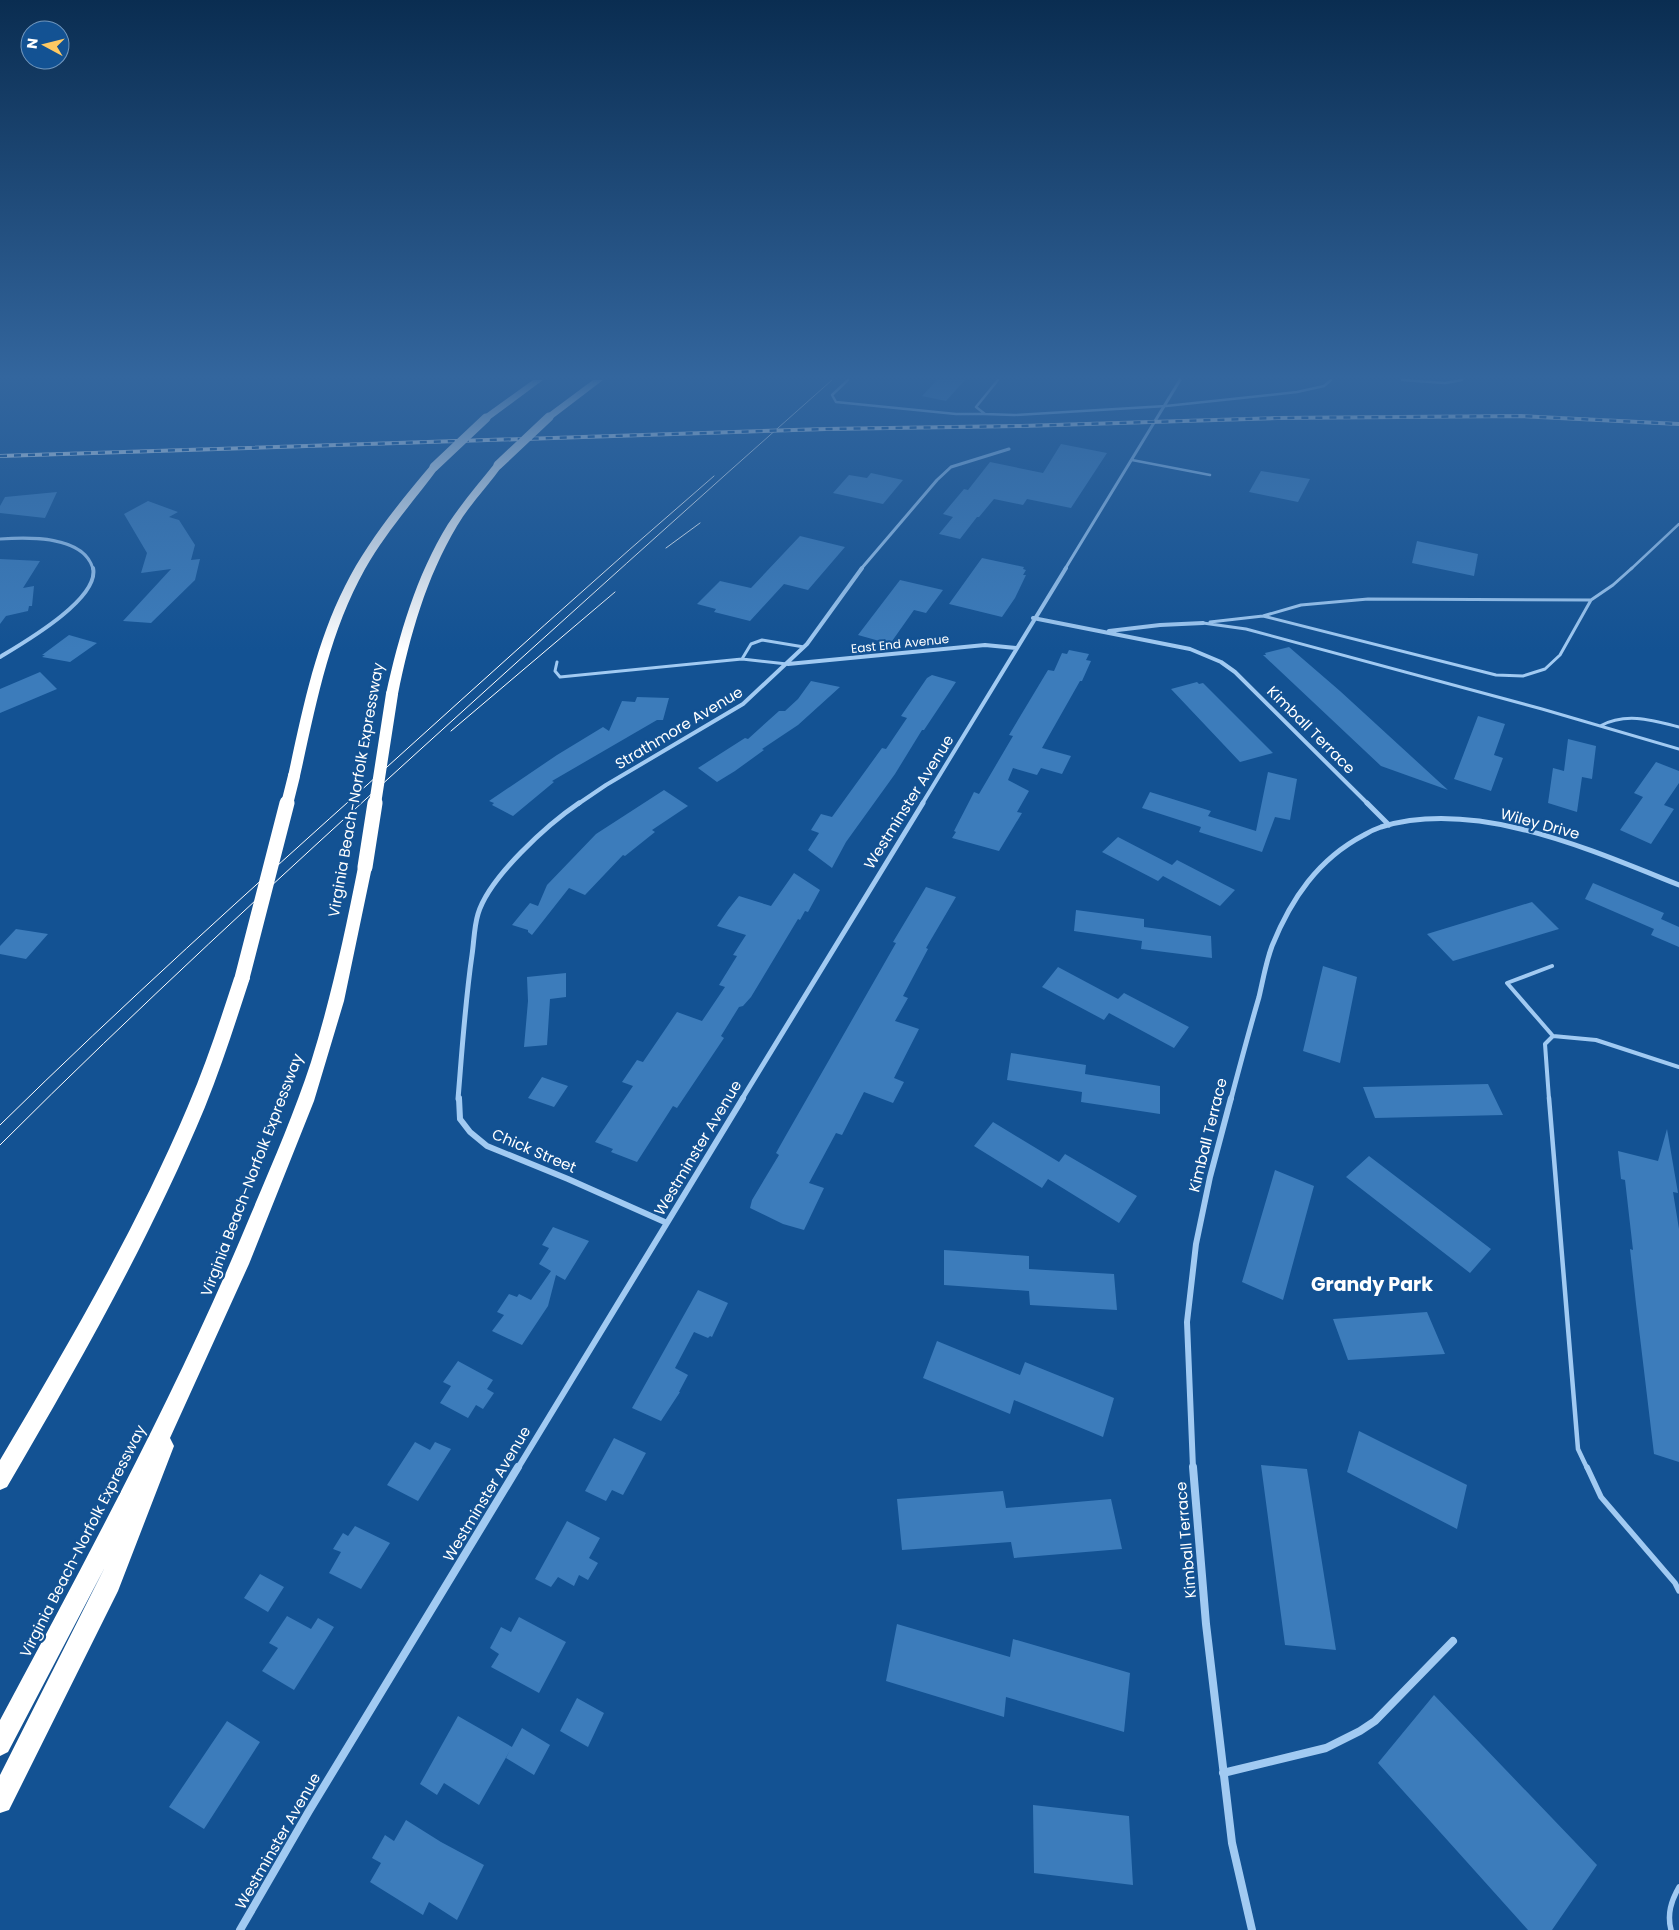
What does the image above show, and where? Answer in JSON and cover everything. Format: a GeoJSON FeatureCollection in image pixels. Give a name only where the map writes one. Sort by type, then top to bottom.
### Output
{"type":"FeatureCollection","features":[{"type":"Feature","properties":{"kind":"highway"},"geometry":{"type":"LineString","coordinates":[[0,1480],[78,1347],[129,1251],[189,1125],[220,1048],[242,978],[323,658],[342,606],[368,554],[385,528],[432,470]]}},
{"type":"Feature","properties":{"kind":"highway","name":"Virginia Beach-Norfolk Expressway"},"geometry":{"type":"LineString","coordinates":[[0,1744],[78,1599],[200,1356],[244,1255],[296,1125],[324,1045],[343,976],[365,867],[392,694],[410,617],[436,554],[453,524],[495,470]]}},
{"type":"Feature","properties":{"kind":"highway"},"geometry":{"type":"LineString","coordinates":[[0,1459],[78,1347]]}},
{"type":"Feature","properties":{"kind":"highway"},"geometry":{"type":"LineString","coordinates":[[0,1801],[110,1583],[200,1356]]}},
{"type":"Feature","properties":{"kind":"street","name":"Strathmore Avenue"},"geometry":{"type":"LineString","coordinates":[[465,1021],[478,914],[487,894],[508,867],[541,834],[572,808],[606,785],[743,704],[804,647],[862,568],[948,470]]}},
{"type":"Feature","properties":{"kind":"street","name":"Westminster Avenue"},"geometry":{"type":"LineString","coordinates":[[240,1930],[309,1811],[1126,470]]}},
{"type":"Feature","properties":{"kind":"street"},"geometry":{"type":"LineString","coordinates":[[0,540],[30,538],[66,543],[87,556],[93,569],[88,590],[76,604],[0,657]]}},
{"type":"Feature","properties":{"kind":"street","name":"Kimball Terrace"},"geometry":{"type":"LineString","coordinates":[[1034,618],[1190,649],[1221,662],[1242,679],[1389,825],[1357,836],[1342,846],[1325,862],[1300,892],[1287,913],[1272,946],[1221,1133],[1196,1244],[1188,1322],[1192,1455],[1206,1624],[1223,1773],[1232,1842],[1252,1930]]}},
{"type":"Feature","properties":{"kind":"street"},"geometry":{"type":"LineString","coordinates":[[1104,632],[1160,625],[1203,623]]}},
{"type":"Feature","properties":{"kind":"street","name":"East End Avenue"},"geometry":{"type":"LineString","coordinates":[[787,664],[985,645],[1016,648]]}},
{"type":"Feature","properties":{"kind":"street","name":"Wiley Drive"},"geometry":{"type":"LineString","coordinates":[[1389,825],[1420,819],[1452,819],[1494,823],[1524,829],[1576,846],[1679,885]]}},
{"type":"Feature","properties":{"kind":"street","name":"Chick Street"},"geometry":{"type":"LineString","coordinates":[[465,1021],[458,1104],[460,1119],[470,1132],[487,1146],[568,1179],[667,1223]]}},
{"type":"Feature","properties":{"kind":"street"},"geometry":{"type":"LineString","coordinates":[[1223,1773],[1326,1748],[1360,1732],[1375,1721],[1453,1641]]}},
{"type":"Feature","properties":{"kind":"lane"},"geometry":{"type":"LineString","coordinates":[[1184,470],[1210,475]]}},
{"type":"Feature","properties":{"kind":"lane"},"geometry":{"type":"LineString","coordinates":[[1263,616],[1496,675],[1523,676],[1545,669],[1560,655],[1591,600],[1613,585],[1679,524]]}},
{"type":"Feature","properties":{"kind":"lane"},"geometry":{"type":"LineString","coordinates":[[1203,623],[1263,616],[1301,605],[1368,599],[1591,600]]}},
{"type":"Feature","properties":{"kind":"lane"},"geometry":{"type":"LineString","coordinates":[[1203,623],[1246,629],[1679,749]]}},
{"type":"Feature","properties":{"kind":"lane"},"geometry":{"type":"LineString","coordinates":[[742,659],[750,644],[762,640],[804,647]]}},
{"type":"Feature","properties":{"kind":"lane"},"geometry":{"type":"LineString","coordinates":[[557,662],[554,671],[560,677],[742,659],[787,664]]}},
{"type":"Feature","properties":{"kind":"lane"},"geometry":{"type":"LineString","coordinates":[[1600,726],[1619,718],[1638,718],[1679,727]]}},
{"type":"Feature","properties":{"kind":"lane"},"geometry":{"type":"LineString","coordinates":[[1552,966],[1507,983],[1553,1036],[1596,1040],[1679,1067]]}},
{"type":"Feature","properties":{"kind":"lane"},"geometry":{"type":"LineString","coordinates":[[1553,1036],[1546,1044],[1546,1064],[1568,1301],[1578,1448],[1601,1497],[1675,1583],[1679,1591]]}},
{"type":"Feature","properties":{"kind":"lane"},"geometry":{"type":"LineString","coordinates":[[1671,1930],[1668,1922],[1672,1898],[1679,1887]]}},
{"type":"Feature","properties":{"kind":"building"},"geometry":{"type":"Polygon","coordinates":[[[984,470],[1029,470],[1043,473],[1045,470],[1096,470],[1071,508],[1027,499],[1023,505],[994,499],[960,539],[939,534],[953,517],[943,514],[964,489],[968,490],[984,470]]]}},
{"type":"Feature","properties":{"kind":"building"},"geometry":{"type":"Polygon","coordinates":[[[1261,471],[1310,479],[1298,502],[1249,492],[1261,471]]]}},
{"type":"Feature","properties":{"kind":"building"},"geometry":{"type":"Polygon","coordinates":[[[871,473],[903,480],[883,504],[833,493],[849,475],[867,478],[871,473]]]}},
{"type":"Feature","properties":{"kind":"building"},"geometry":{"type":"Polygon","coordinates":[[[57,492],[45,518],[0,513],[0,506],[5,497],[57,492]]]}},
{"type":"Feature","properties":{"kind":"building"},"geometry":{"type":"Polygon","coordinates":[[[148,501],[178,512],[169,517],[179,520],[195,545],[191,560],[200,559],[195,580],[151,623],[123,621],[171,569],[141,573],[147,553],[124,514],[148,501]]]}},
{"type":"Feature","properties":{"kind":"building"},"geometry":{"type":"Polygon","coordinates":[[[800,536],[845,547],[808,590],[784,584],[750,621],[714,612],[716,609],[697,604],[720,581],[751,588],[800,536]]]}},
{"type":"Feature","properties":{"kind":"building"},"geometry":{"type":"Polygon","coordinates":[[[1417,541],[1478,554],[1474,576],[1412,563],[1417,541]]]}},
{"type":"Feature","properties":{"kind":"building"},"geometry":{"type":"Polygon","coordinates":[[[982,558],[1024,567],[1023,569],[1026,570],[1023,575],[1026,575],[1015,598],[1002,617],[949,604],[982,558]]]}},
{"type":"Feature","properties":{"kind":"building"},"geometry":{"type":"Polygon","coordinates":[[[0,559],[40,561],[23,588],[34,586],[32,606],[29,606],[28,611],[6,616],[0,624],[0,559]]]}},
{"type":"Feature","properties":{"kind":"building"},"geometry":{"type":"Polygon","coordinates":[[[900,580],[943,590],[926,613],[914,610],[890,644],[858,635],[900,580]]]}},
{"type":"Feature","properties":{"kind":"building"},"geometry":{"type":"Polygon","coordinates":[[[69,635],[97,643],[70,662],[42,657],[45,655],[42,655],[69,635]]]}},
{"type":"Feature","properties":{"kind":"building"},"geometry":{"type":"Polygon","coordinates":[[[1289,647],[1448,790],[1381,766],[1263,655],[1289,647]]]}},
{"type":"Feature","properties":{"kind":"building"},"geometry":{"type":"Polygon","coordinates":[[[1069,650],[1089,654],[1086,660],[1091,661],[1082,681],[1080,681],[1042,748],[1071,756],[1062,774],[1041,768],[1037,775],[1013,768],[1008,780],[1029,791],[1017,812],[1022,813],[999,851],[952,838],[974,792],[979,794],[1013,736],[1009,735],[1048,670],[1054,671],[1062,653],[1067,654],[1069,650]]]}},
{"type":"Feature","properties":{"kind":"building"},"geometry":{"type":"Polygon","coordinates":[[[40,672],[57,689],[0,713],[0,689],[40,672]]]}},
{"type":"Feature","properties":{"kind":"building"},"geometry":{"type":"Polygon","coordinates":[[[932,675],[956,682],[924,730],[922,730],[895,774],[846,842],[832,868],[808,850],[819,833],[811,830],[821,814],[832,817],[882,748],[886,749],[907,718],[901,716],[927,678],[932,675]]]}},
{"type":"Feature","properties":{"kind":"building"},"geometry":{"type":"Polygon","coordinates":[[[811,681],[840,687],[798,725],[717,782],[698,768],[745,738],[748,739],[779,711],[785,711],[798,699],[811,681]]]}},
{"type":"Feature","properties":{"kind":"building"},"geometry":{"type":"Polygon","coordinates":[[[1197,682],[1199,684],[1203,683],[1273,753],[1240,762],[1171,689],[1197,682]]]}},
{"type":"Feature","properties":{"kind":"building"},"geometry":{"type":"Polygon","coordinates":[[[637,697],[669,698],[663,720],[657,720],[552,781],[554,782],[513,816],[492,805],[494,803],[489,801],[557,755],[603,727],[609,731],[622,701],[635,702],[637,697]]]}},
{"type":"Feature","properties":{"kind":"building"},"geometry":{"type":"Polygon","coordinates":[[[1478,716],[1505,724],[1494,755],[1503,758],[1491,791],[1454,779],[1478,716]]]}},
{"type":"Feature","properties":{"kind":"building"},"geometry":{"type":"Polygon","coordinates":[[[1568,739],[1596,746],[1592,779],[1582,777],[1577,812],[1548,803],[1553,768],[1564,771],[1568,739]]]}},
{"type":"Feature","properties":{"kind":"building"},"geometry":{"type":"Polygon","coordinates":[[[1656,762],[1679,771],[1679,783],[1664,805],[1674,809],[1651,844],[1620,830],[1643,797],[1634,793],[1656,762]]]}},
{"type":"Feature","properties":{"kind":"building"},"geometry":{"type":"Polygon","coordinates":[[[1268,772],[1297,779],[1290,820],[1275,817],[1262,852],[1199,832],[1201,827],[1142,808],[1150,792],[1211,811],[1208,816],[1256,831],[1268,772]]]}},
{"type":"Feature","properties":{"kind":"building"},"geometry":{"type":"Polygon","coordinates":[[[664,790],[688,806],[652,830],[655,832],[625,856],[623,855],[585,895],[569,888],[532,935],[528,930],[512,925],[530,903],[538,906],[547,885],[596,834],[664,790]]]}},
{"type":"Feature","properties":{"kind":"building"},"geometry":{"type":"Polygon","coordinates":[[[1118,837],[1172,865],[1177,860],[1235,890],[1220,906],[1163,876],[1158,881],[1102,852],[1118,837]]]}},
{"type":"Feature","properties":{"kind":"building"},"geometry":{"type":"Polygon","coordinates":[[[794,873],[820,890],[808,912],[805,911],[800,920],[798,919],[751,997],[743,1006],[739,1007],[721,1036],[724,1038],[677,1108],[673,1106],[637,1162],[611,1152],[613,1149],[595,1142],[633,1086],[622,1082],[637,1060],[643,1062],[677,1012],[702,1021],[725,987],[719,985],[737,956],[733,955],[746,935],[717,926],[728,910],[739,896],[771,906],[794,873]]]}},
{"type":"Feature","properties":{"kind":"building"},"geometry":{"type":"Polygon","coordinates":[[[1593,883],[1664,913],[1661,919],[1679,927],[1679,947],[1651,935],[1654,929],[1585,899],[1593,883]]]}},
{"type":"Feature","properties":{"kind":"building"},"geometry":{"type":"Polygon","coordinates":[[[926,887],[956,897],[926,948],[928,949],[903,996],[908,998],[895,1021],[919,1029],[894,1078],[904,1082],[893,1103],[864,1092],[842,1135],[836,1133],[809,1183],[824,1188],[804,1230],[783,1224],[750,1208],[752,1200],[779,1155],[776,1153],[896,943],[893,942],[926,887]]]}},
{"type":"Feature","properties":{"kind":"building"},"geometry":{"type":"Polygon","coordinates":[[[1532,902],[1559,929],[1453,961],[1427,934],[1532,902]]]}},
{"type":"Feature","properties":{"kind":"building"},"geometry":{"type":"Polygon","coordinates":[[[1076,910],[1144,919],[1144,927],[1211,936],[1212,958],[1141,949],[1142,941],[1074,931],[1076,910]]]}},
{"type":"Feature","properties":{"kind":"building"},"geometry":{"type":"Polygon","coordinates":[[[16,929],[48,934],[26,959],[0,954],[0,946],[16,929]]]}},
{"type":"Feature","properties":{"kind":"building"},"geometry":{"type":"Polygon","coordinates":[[[1323,966],[1357,977],[1340,1063],[1303,1051],[1323,966]]]}},
{"type":"Feature","properties":{"kind":"building"},"geometry":{"type":"Polygon","coordinates":[[[1058,967],[1118,999],[1124,993],[1189,1027],[1174,1048],[1109,1013],[1104,1020],[1042,987],[1058,967]]]}},
{"type":"Feature","properties":{"kind":"building"},"geometry":{"type":"Polygon","coordinates":[[[566,973],[566,997],[550,999],[547,1045],[524,1047],[528,1001],[527,977],[566,973]]]}},
{"type":"Feature","properties":{"kind":"building"},"geometry":{"type":"Polygon","coordinates":[[[1011,1053],[1086,1065],[1085,1074],[1160,1086],[1160,1114],[1081,1102],[1082,1092],[1007,1080],[1011,1053]]]}},
{"type":"Feature","properties":{"kind":"building"},"geometry":{"type":"Polygon","coordinates":[[[542,1077],[568,1086],[554,1107],[528,1098],[542,1077]]]}},
{"type":"Feature","properties":{"kind":"building"},"geometry":{"type":"Polygon","coordinates":[[[1488,1084],[1503,1115],[1375,1118],[1363,1087],[1488,1084]]]}},
{"type":"Feature","properties":{"kind":"building"},"geometry":{"type":"Polygon","coordinates":[[[993,1122],[1059,1162],[1065,1154],[1137,1196],[1119,1223],[1048,1179],[1042,1188],[974,1146],[993,1122]]]}},
{"type":"Feature","properties":{"kind":"building"},"geometry":{"type":"Polygon","coordinates":[[[1667,1129],[1678,1193],[1673,1192],[1679,1229],[1679,1462],[1654,1454],[1630,1249],[1633,1250],[1625,1180],[1621,1179],[1618,1151],[1658,1161],[1667,1129]]]}},
{"type":"Feature","properties":{"kind":"building"},"geometry":{"type":"Polygon","coordinates":[[[1369,1156],[1491,1249],[1470,1273],[1346,1177],[1369,1156]]]}},
{"type":"Feature","properties":{"kind":"building"},"geometry":{"type":"Polygon","coordinates":[[[1275,1170],[1314,1186],[1283,1300],[1242,1282],[1275,1170]]]}},
{"type":"Feature","properties":{"kind":"building"},"geometry":{"type":"Polygon","coordinates":[[[553,1227],[589,1241],[565,1280],[556,1275],[548,1306],[522,1345],[492,1331],[504,1315],[497,1312],[509,1294],[517,1297],[519,1294],[531,1300],[551,1271],[539,1264],[549,1248],[542,1245],[553,1227]]]}},
{"type":"Feature","properties":{"kind":"building"},"geometry":{"type":"Polygon","coordinates":[[[944,1250],[1029,1256],[1029,1269],[1114,1274],[1117,1310],[1030,1305],[1029,1291],[944,1285],[944,1250]]]}},
{"type":"Feature","properties":{"kind":"building"},"geometry":{"type":"Polygon","coordinates":[[[698,1290],[728,1303],[712,1337],[708,1338],[694,1332],[675,1368],[688,1375],[680,1392],[661,1421],[632,1408],[698,1290]]]}},
{"type":"Feature","properties":{"kind":"building"},"geometry":{"type":"Polygon","coordinates":[[[1427,1312],[1445,1354],[1348,1360],[1333,1319],[1427,1312]]]}},
{"type":"Feature","properties":{"kind":"building"},"geometry":{"type":"Polygon","coordinates":[[[937,1341],[1020,1375],[1025,1362],[1114,1398],[1103,1437],[1014,1400],[1010,1414],[923,1378],[937,1341]]]}},
{"type":"Feature","properties":{"kind":"building"},"geometry":{"type":"Polygon","coordinates":[[[458,1361],[493,1380],[487,1389],[494,1393],[483,1409],[476,1405],[468,1418],[440,1403],[451,1386],[443,1382],[458,1361]]]}},
{"type":"Feature","properties":{"kind":"building"},"geometry":{"type":"Polygon","coordinates":[[[1359,1431],[1467,1485],[1457,1529],[1347,1472],[1359,1431]]]}},
{"type":"Feature","properties":{"kind":"building"},"geometry":{"type":"Polygon","coordinates":[[[614,1438],[646,1453],[623,1495],[612,1490],[606,1501],[585,1491],[614,1438]]]}},
{"type":"Feature","properties":{"kind":"building"},"geometry":{"type":"Polygon","coordinates":[[[415,1442],[430,1450],[435,1442],[451,1449],[418,1501],[387,1485],[415,1442]]]}},
{"type":"Feature","properties":{"kind":"building"},"geometry":{"type":"Polygon","coordinates":[[[1261,1465],[1307,1469],[1336,1650],[1285,1645],[1261,1465]]]}},
{"type":"Feature","properties":{"kind":"building"},"geometry":{"type":"Polygon","coordinates":[[[1003,1491],[1006,1508],[1111,1499],[1122,1549],[1014,1558],[1011,1542],[902,1550],[897,1499],[1003,1491]]]}},
{"type":"Feature","properties":{"kind":"building"},"geometry":{"type":"Polygon","coordinates":[[[567,1521],[600,1538],[589,1558],[598,1563],[588,1580],[579,1575],[574,1586],[558,1577],[551,1587],[535,1579],[567,1521]]]}},
{"type":"Feature","properties":{"kind":"building"},"geometry":{"type":"Polygon","coordinates":[[[355,1526],[390,1543],[361,1589],[329,1573],[341,1552],[333,1549],[343,1533],[348,1536],[355,1526]]]}},
{"type":"Feature","properties":{"kind":"building"},"geometry":{"type":"Polygon","coordinates":[[[260,1574],[284,1587],[268,1612],[244,1598],[260,1574]]]}},
{"type":"Feature","properties":{"kind":"building"},"geometry":{"type":"Polygon","coordinates":[[[287,1616],[311,1629],[318,1618],[334,1627],[294,1690],[262,1671],[278,1648],[269,1643],[287,1616]]]}},
{"type":"Feature","properties":{"kind":"building"},"geometry":{"type":"Polygon","coordinates":[[[519,1617],[566,1642],[539,1693],[491,1667],[499,1654],[490,1648],[501,1627],[511,1632],[519,1617]]]}},
{"type":"Feature","properties":{"kind":"building"},"geometry":{"type":"Polygon","coordinates":[[[897,1624],[1010,1657],[1013,1639],[1130,1673],[1124,1732],[1006,1697],[1004,1717],[886,1681],[897,1624]]]}},
{"type":"Feature","properties":{"kind":"building"},"geometry":{"type":"Polygon","coordinates":[[[1434,1695],[1597,1865],[1552,1930],[1528,1930],[1378,1763],[1434,1695]]]}},
{"type":"Feature","properties":{"kind":"building"},"geometry":{"type":"Polygon","coordinates":[[[577,1698],[604,1713],[588,1747],[560,1731],[577,1698]]]}},
{"type":"Feature","properties":{"kind":"building"},"geometry":{"type":"Polygon","coordinates":[[[458,1716],[512,1747],[479,1805],[444,1783],[437,1795],[420,1784],[458,1716]]]}},
{"type":"Feature","properties":{"kind":"building"},"geometry":{"type":"Polygon","coordinates":[[[227,1721],[260,1742],[204,1829],[169,1807],[227,1721]]]}},
{"type":"Feature","properties":{"kind":"building"},"geometry":{"type":"Polygon","coordinates":[[[522,1728],[550,1745],[534,1775],[506,1758],[522,1728]]]}},
{"type":"Feature","properties":{"kind":"building"},"geometry":{"type":"Polygon","coordinates":[[[1033,1805],[1129,1816],[1133,1885],[1034,1873],[1033,1805]]]}},
{"type":"Feature","properties":{"kind":"building"},"geometry":{"type":"Polygon","coordinates":[[[406,1820],[441,1842],[484,1865],[457,1920],[429,1902],[423,1915],[370,1882],[381,1863],[372,1858],[385,1835],[394,1841],[406,1820]]]}},
{"type":"Feature","properties":{"kind":"tram line"},"geometry":{"type":"LineString","coordinates":[[0,1145],[156,993],[315,846],[731,470]]}},
{"type":"Feature","properties":{"kind":"tram line"},"geometry":{"type":"LineString","coordinates":[[0,1125],[139,992],[234,905],[545,625],[714,476]]}},
{"type":"Feature","properties":{"kind":"tram line"},"geometry":{"type":"LineString","coordinates":[[666,548],[700,523]]}},
{"type":"Feature","properties":{"kind":"tram line"},"geometry":{"type":"LineString","coordinates":[[451,731],[615,592]]}},
{"type":"Feature","properties":{"kind":"district","name":"Grandy Park"},"geometry":{"type":"Point","coordinates":[1372,1284]}}]}
